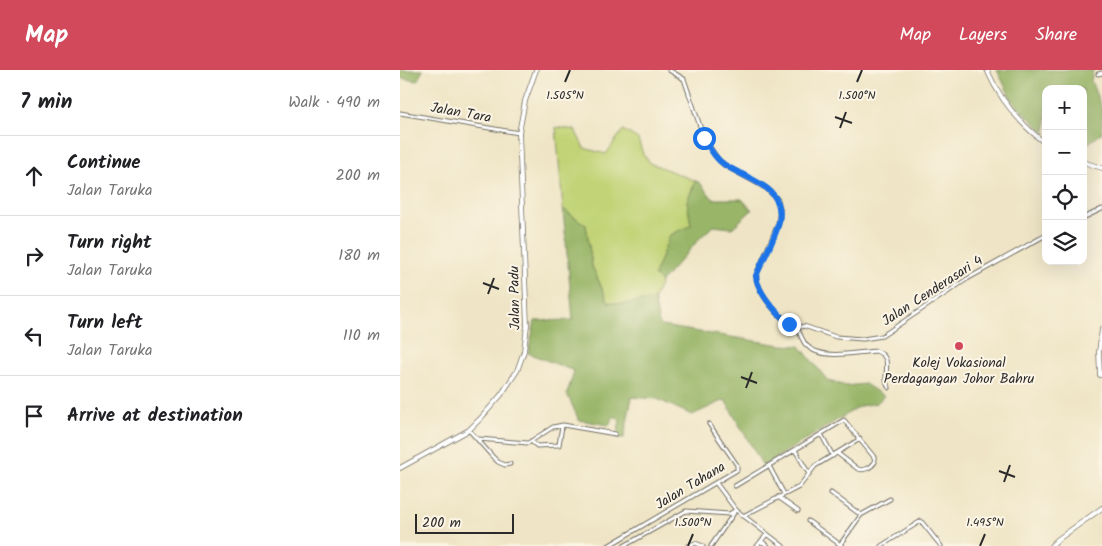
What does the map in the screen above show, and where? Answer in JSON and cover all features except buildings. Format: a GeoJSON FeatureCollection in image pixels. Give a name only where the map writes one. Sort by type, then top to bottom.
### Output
{"type":"FeatureCollection","features":[{"type":"Feature","properties":{"kind":"street","name":"Jalan Padu"},"geometry":{"type":"LineString","coordinates":[[400,468],[469,430],[485,414],[517,371],[526,341],[528,325],[519,133],[525,101],[536,70]]}},
{"type":"Feature","properties":{"kind":"street"},"geometry":{"type":"LineString","coordinates":[[669,70],[684,79],[704,138],[717,158],[724,165],[766,188],[778,200],[780,210],[778,224],[756,276],[760,290],[778,314],[789,324],[797,328],[806,345],[820,353],[839,355],[880,352],[888,366],[886,377],[889,388]]}},
{"type":"Feature","properties":{"kind":"street"},"geometry":{"type":"LineString","coordinates":[[987,70],[994,86],[1013,114],[1042,141]]}},
{"type":"Feature","properties":{"kind":"street","name":"Jalan Tara"},"geometry":{"type":"LineString","coordinates":[[400,113],[519,133]]}},
{"type":"Feature","properties":{"kind":"street"},"geometry":{"type":"LineString","coordinates":[[1087,163],[1102,168]]}},
{"type":"Feature","properties":{"kind":"street"},"geometry":{"type":"LineString","coordinates":[[1087,216],[1102,209]]}},
{"type":"Feature","properties":{"kind":"street","name":"Jalan Cenderasari 4"},"geometry":{"type":"LineString","coordinates":[[797,328],[804,326],[836,337],[863,339],[882,336],[967,278],[1042,237]]}},
{"type":"Feature","properties":{"kind":"street"},"geometry":{"type":"LineString","coordinates":[[1102,328],[1099,352],[1100,375],[1102,375]]}},
{"type":"Feature","properties":{"kind":"street"},"geometry":{"type":"LineString","coordinates":[[735,486],[845,420],[874,457],[875,462],[867,469],[858,469],[837,453]]}},
{"type":"Feature","properties":{"kind":"street","name":"Jalan Tahana"},"geometry":{"type":"LineString","coordinates":[[608,546],[716,483],[738,468],[709,424]]}},
{"type":"Feature","properties":{"kind":"street"},"geometry":{"type":"LineString","coordinates":[[478,439],[532,442],[544,431],[562,426],[615,434]]}},
{"type":"Feature","properties":{"kind":"street"},"geometry":{"type":"LineString","coordinates":[[532,442],[537,446],[559,445],[562,426]]}},
{"type":"Feature","properties":{"kind":"street"},"geometry":{"type":"LineString","coordinates":[[469,430],[498,462],[505,465],[510,464]]}},
{"type":"Feature","properties":{"kind":"street"},"geometry":{"type":"LineString","coordinates":[[820,434],[833,456]]}},
{"type":"Feature","properties":{"kind":"street"},"geometry":{"type":"LineString","coordinates":[[743,516],[799,487],[816,466],[860,439]]}},
{"type":"Feature","properties":{"kind":"street"},"geometry":{"type":"LineString","coordinates":[[795,450],[809,474]]}},
{"type":"Feature","properties":{"kind":"street"},"geometry":{"type":"LineString","coordinates":[[769,466],[784,494]]}},
{"type":"Feature","properties":{"kind":"street"},"geometry":{"type":"LineString","coordinates":[[716,483],[736,510],[783,546]]}},
{"type":"Feature","properties":{"kind":"street"},"geometry":{"type":"LineString","coordinates":[[831,493],[862,515]]}},
{"type":"Feature","properties":{"kind":"street"},"geometry":{"type":"LineString","coordinates":[[778,497],[798,511]]}},
{"type":"Feature","properties":{"kind":"street"},"geometry":{"type":"LineString","coordinates":[[808,522],[840,546],[862,515],[890,499]]}},
{"type":"Feature","properties":{"kind":"street"},"geometry":{"type":"LineString","coordinates":[[1052,546],[1102,508]]}},
{"type":"Feature","properties":{"kind":"street"},"geometry":{"type":"LineString","coordinates":[[624,546],[686,511],[729,514],[736,510]]}},
{"type":"Feature","properties":{"kind":"street"},"geometry":{"type":"LineString","coordinates":[[711,546],[736,510]]}},
{"type":"Feature","properties":{"kind":"street"},"geometry":{"type":"LineString","coordinates":[[881,546],[921,521],[942,546]]}},
{"type":"Feature","properties":{"kind":"street"},"geometry":{"type":"LineString","coordinates":[[757,546],[766,534]]}},
{"type":"Feature","properties":{"kind":"street"},"geometry":{"type":"LineString","coordinates":[[761,541],[768,546]]}},
{"type":"Feature","properties":{"kind":"street"},"geometry":{"type":"LineString","coordinates":[[688,546],[695,543],[702,546]]}},
{"type":"Feature","properties":{"kind":"green space"},"geometry":{"type":"Polygon","coordinates":[[[400,70],[423,70],[417,81],[400,78],[400,70]]]}},
{"type":"Feature","properties":{"kind":"green space"},"geometry":{"type":"Polygon","coordinates":[[[997,70],[1093,70],[1091,81],[1102,109],[1102,133],[1087,144],[1087,85],[1042,85],[1042,130],[1013,102],[997,70]]]}},
{"type":"Feature","properties":{"kind":"green space"},"geometry":{"type":"Polygon","coordinates":[[[556,127],[575,130],[584,148],[606,154],[623,130],[638,139],[643,154],[650,163],[696,181],[687,201],[691,225],[654,275],[661,282],[654,299],[622,304],[608,302],[592,266],[586,225],[563,209],[556,127]]]}},
{"type":"Feature","properties":{"kind":"green space"},"geometry":{"type":"Polygon","coordinates":[[[696,181],[700,183],[713,199],[742,199],[752,210],[732,228],[713,226],[661,282],[654,275],[670,235],[691,225],[687,201],[696,181]]]}},
{"type":"Feature","properties":{"kind":"green space"},"geometry":{"type":"Polygon","coordinates":[[[563,209],[586,225],[592,266],[608,302],[622,304],[654,299],[659,323],[662,326],[781,345],[800,346],[828,381],[846,386],[865,384],[884,396],[877,403],[860,406],[763,466],[725,400],[692,415],[657,399],[632,397],[624,438],[617,438],[620,420],[613,416],[609,425],[579,420],[567,394],[574,371],[528,353],[535,321],[573,320],[563,209]]]}},
{"type":"Feature","properties":{"kind":"place","name":"Kolej Vokasional Perdagangan Johor Bahru"},"geometry":{"type":"Point","coordinates":[959,346]}},
{"type":"Feature","properties":{"kind":"route"},"geometry":{"type":"LineString","coordinates":[[704,138],[710,149],[724,165],[766,188],[778,200],[780,210],[778,224],[756,276],[760,290],[778,314],[789,324]]}}]}
